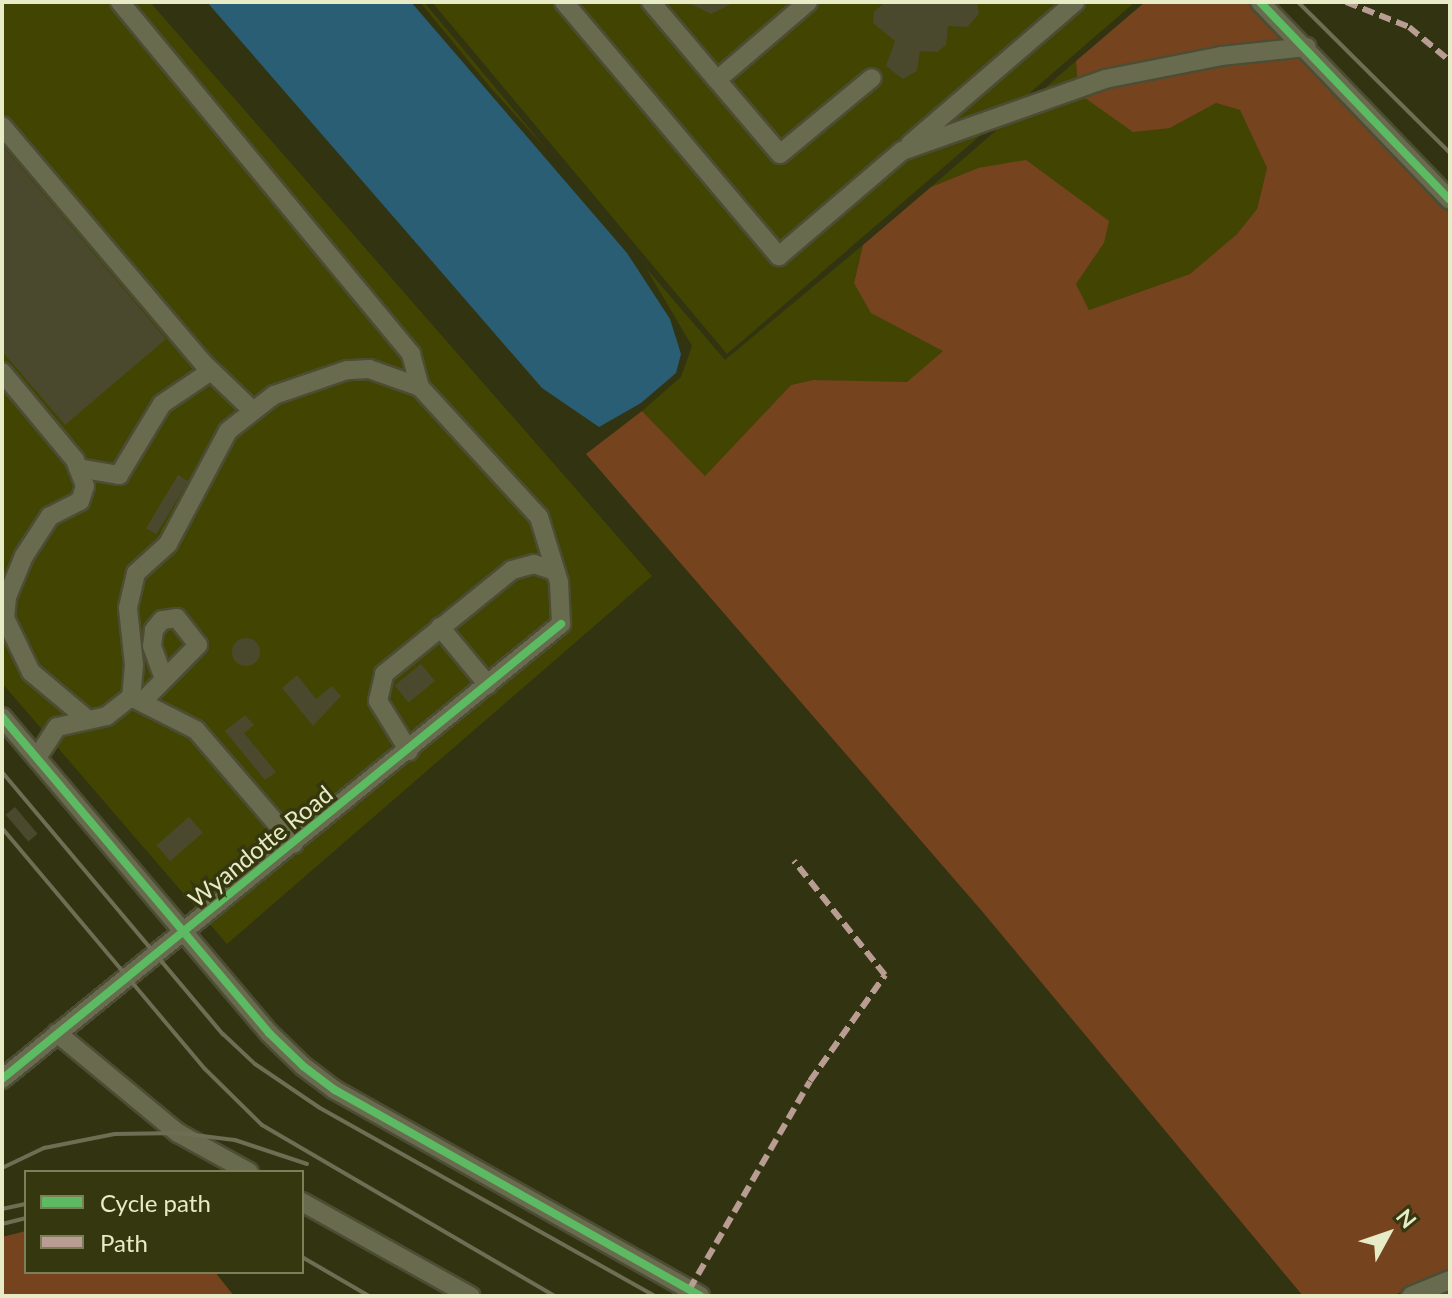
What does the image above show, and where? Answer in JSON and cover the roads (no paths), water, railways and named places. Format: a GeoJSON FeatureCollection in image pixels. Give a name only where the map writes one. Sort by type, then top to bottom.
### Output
{"type":"FeatureCollection","features":[{"type":"Feature","properties":{"kind":"street"},"geometry":{"type":"LineString","coordinates":[[120,2],[411,354],[420,387]]}},
{"type":"Feature","properties":{"kind":"street"},"geometry":{"type":"LineString","coordinates":[[564,2],[779,256],[1075,2]]}},
{"type":"Feature","properties":{"kind":"street"},"geometry":{"type":"LineString","coordinates":[[651,2],[780,154],[872,78]]}},
{"type":"Feature","properties":{"kind":"street"},"geometry":{"type":"LineString","coordinates":[[717,80],[808,2]]}},
{"type":"Feature","properties":{"kind":"street"},"geometry":{"type":"LineString","coordinates":[[1260,2],[1307,47],[1450,200]]}},
{"type":"Feature","properties":{"kind":"street"},"geometry":{"type":"LineString","coordinates":[[902,151],[1105,79],[1221,56],[1307,47]]}},
{"type":"Feature","properties":{"kind":"street"},"geometry":{"type":"LineString","coordinates":[[2,126],[211,371],[252,410]]}},
{"type":"Feature","properties":{"kind":"street"},"geometry":{"type":"LineString","coordinates":[[136,700],[128,608],[136,573],[168,544],[219,444],[252,410],[274,395],[347,370],[369,369],[420,387],[528,500],[544,530],[554,571]]}},
{"type":"Feature","properties":{"kind":"street"},"geometry":{"type":"LineString","coordinates":[[78,468],[119,475],[162,404],[211,371]]}},
{"type":"Feature","properties":{"kind":"street"},"geometry":{"type":"LineString","coordinates":[[2,372],[78,468],[85,486],[80,501],[50,516],[33,543],[7,597],[5,618],[31,672],[87,719]]}},
{"type":"Feature","properties":{"kind":"street"},"geometry":{"type":"LineString","coordinates":[[409,751],[384,716],[379,682],[440,627],[512,570],[534,564],[554,571]]}},
{"type":"Feature","properties":{"kind":"street","name":"Wyandotte Road"},"geometry":{"type":"LineString","coordinates":[[4,1072],[185,932],[431,734],[561,624],[554,571]]}},
{"type":"Feature","properties":{"kind":"street"},"geometry":{"type":"LineString","coordinates":[[440,627],[488,685]]}},
{"type":"Feature","properties":{"kind":"street"},"geometry":{"type":"LineString","coordinates":[[37,758],[50,733],[116,712],[163,677]]}},
{"type":"Feature","properties":{"kind":"street"},"geometry":{"type":"LineString","coordinates":[[136,700],[196,730],[294,844]]}},
{"type":"Feature","properties":{"kind":"street"},"geometry":{"type":"LineString","coordinates":[[2,717],[269,1033],[335,1090],[700,1296]]}},
{"type":"Feature","properties":{"kind":"street"},"geometry":{"type":"LineString","coordinates":[[57,1033],[178,1133],[245,1170]]}},
{"type":"Feature","properties":{"kind":"street"},"geometry":{"type":"LineString","coordinates":[[304,1203],[470,1296]]}},
{"type":"Feature","properties":{"kind":"street"},"geometry":{"type":"LineString","coordinates":[[1411,1296],[1450,1280]]}},
{"type":"Feature","properties":{"kind":"water"},"geometry":{"type":"Polygon","coordinates":[[[207,2],[411,2],[627,253],[670,319],[681,354],[676,373],[641,403],[599,427],[542,388],[207,2]]]}},
{"type":"Feature","properties":{"kind":"railway"},"geometry":{"type":"LineString","coordinates":[[1298,2],[1450,153]]}},
{"type":"Feature","properties":{"kind":"railway"},"geometry":{"type":"LineString","coordinates":[[2,772],[223,1034],[255,1064],[320,1108],[655,1296]]}},
{"type":"Feature","properties":{"kind":"railway"},"geometry":{"type":"LineString","coordinates":[[2,828],[205,1069],[262,1125],[555,1296]]}},
{"type":"Feature","properties":{"kind":"railway"},"geometry":{"type":"LineString","coordinates":[[2,1168],[44,1148],[115,1134],[178,1133],[235,1140],[307,1164]]}},
{"type":"Feature","properties":{"kind":"railway"},"geometry":{"type":"LineString","coordinates":[[2,1209],[24,1204]]}},
{"type":"Feature","properties":{"kind":"railway"},"geometry":{"type":"LineString","coordinates":[[2,1224],[24,1218]]}},
{"type":"Feature","properties":{"kind":"railway"},"geometry":{"type":"LineString","coordinates":[[304,1258],[369,1296]]}}]}
